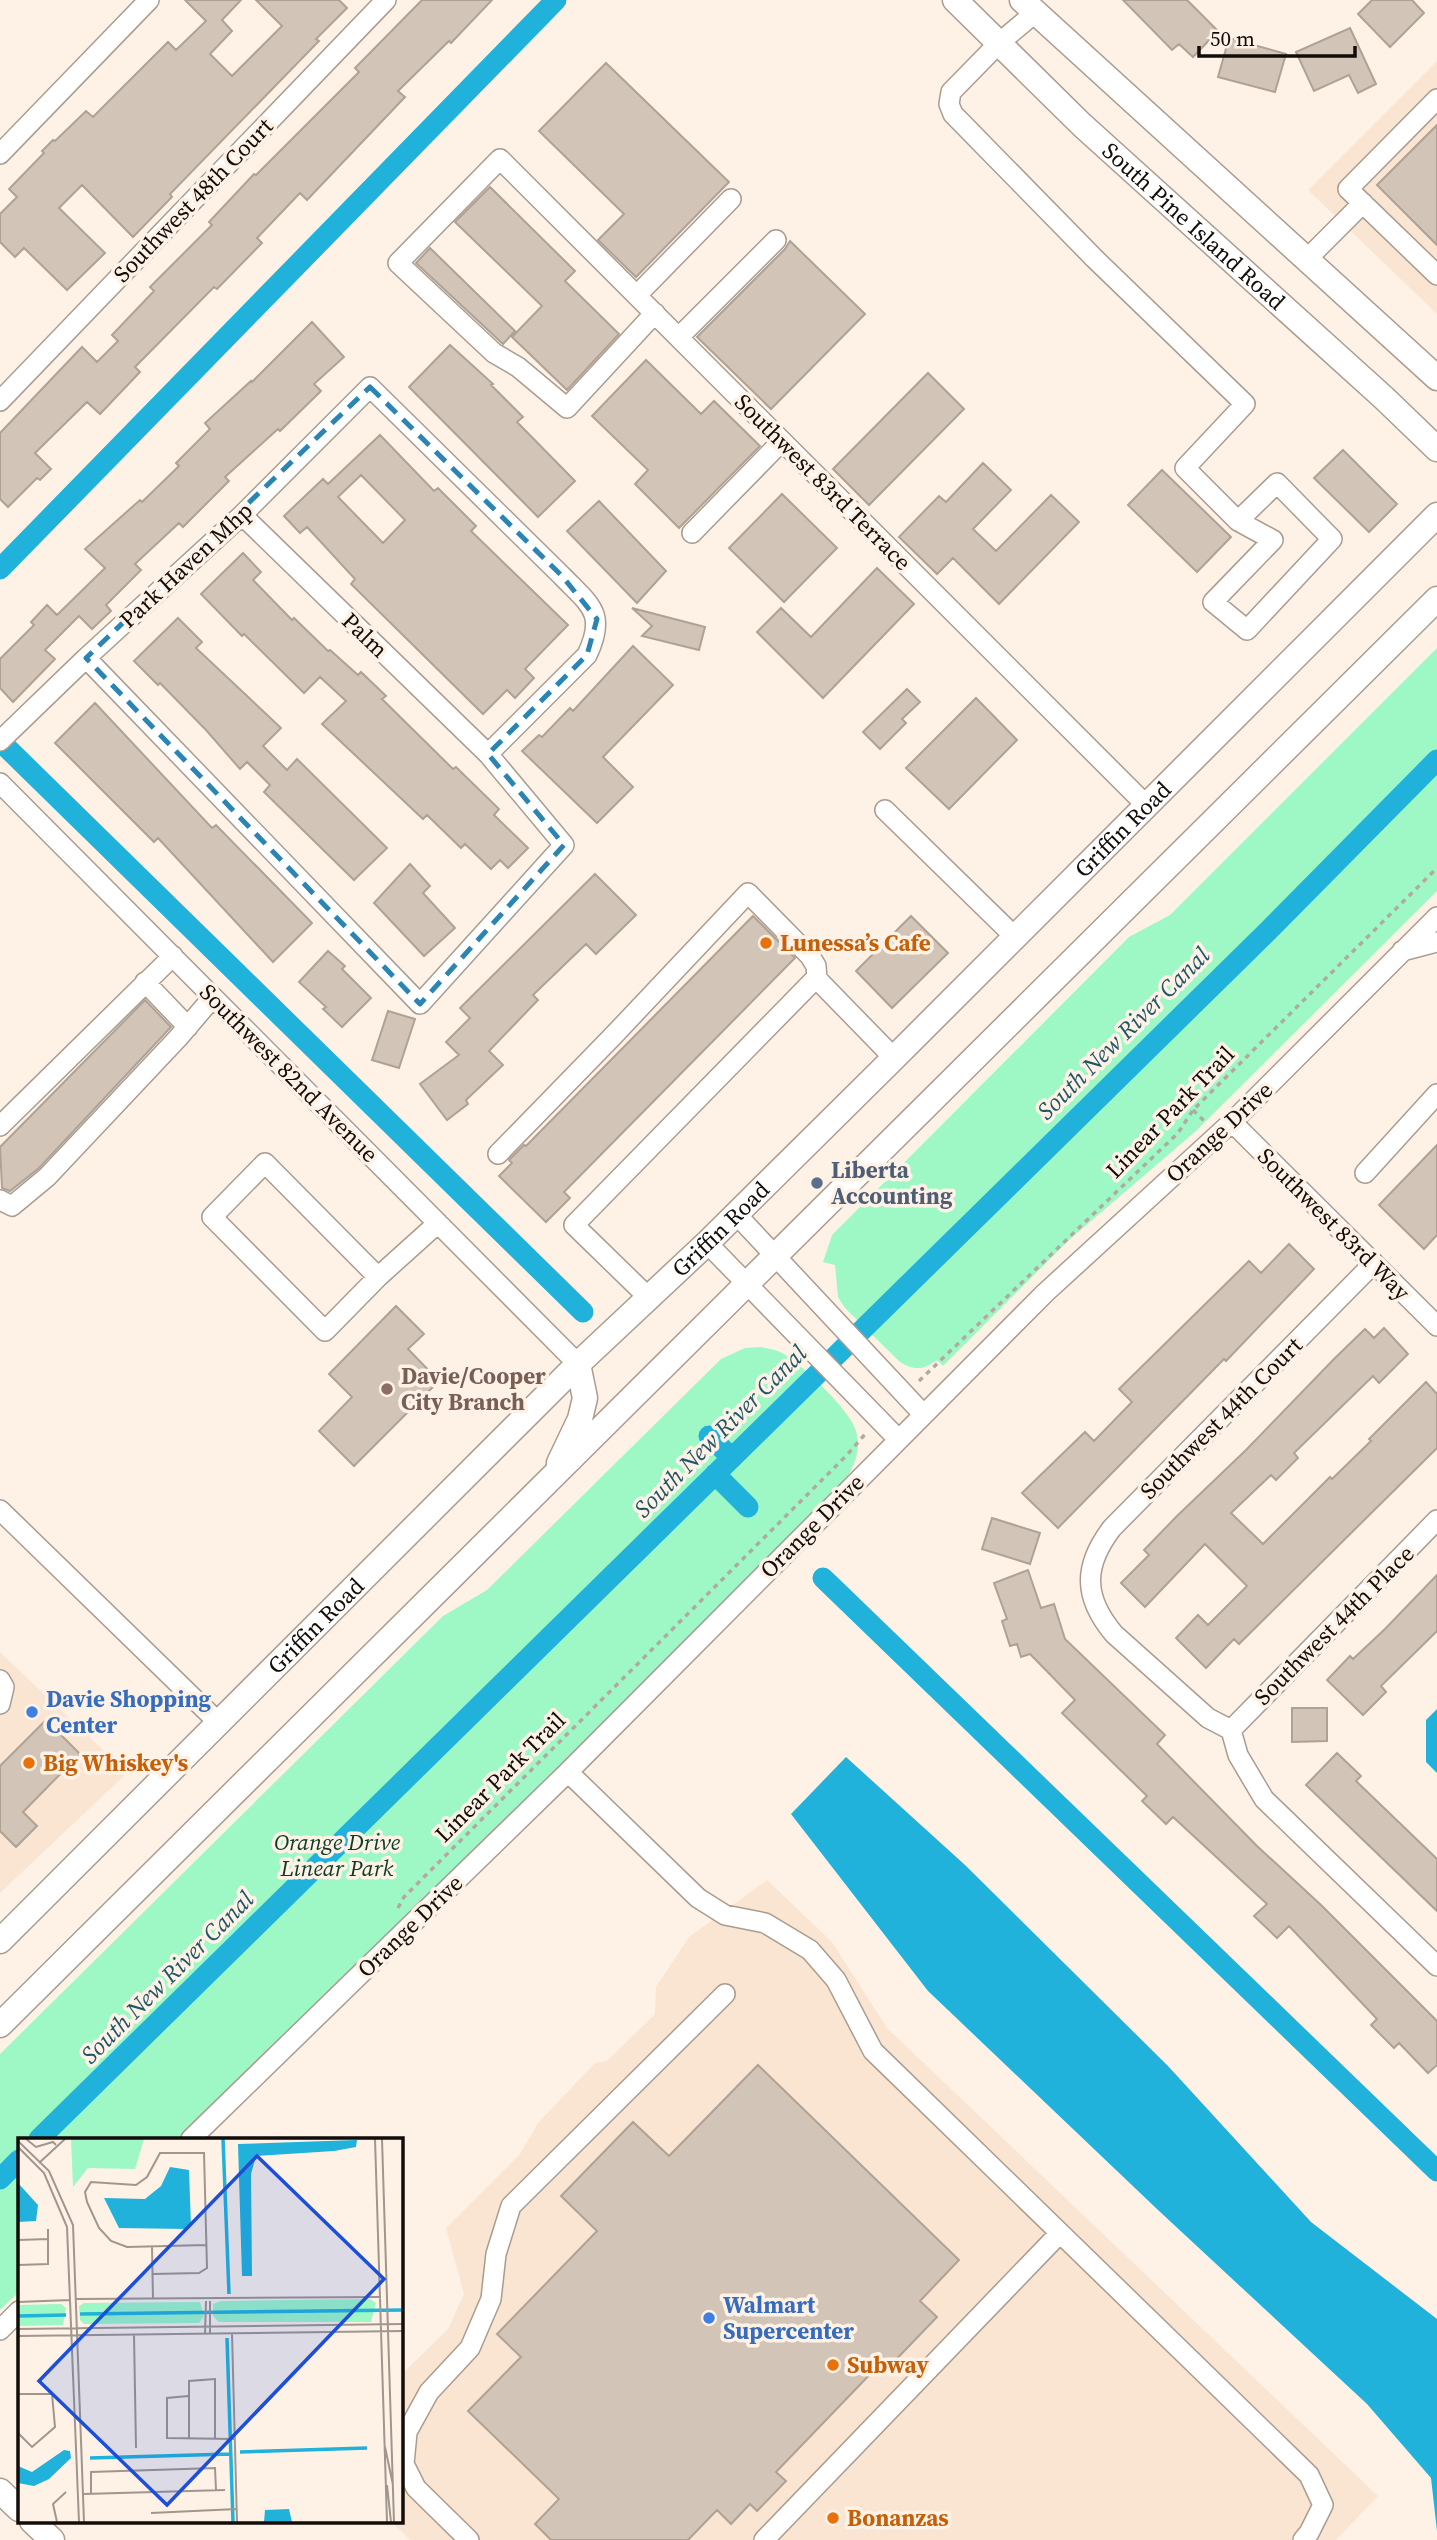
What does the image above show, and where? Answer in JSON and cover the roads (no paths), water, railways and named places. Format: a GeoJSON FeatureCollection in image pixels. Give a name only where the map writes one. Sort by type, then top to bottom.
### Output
{"type":"FeatureCollection","features":[{"type":"Feature","properties":{"kind":"main road","name":"South Pine Island Road"},"geometry":{"type":"LineString","coordinates":[[955,0],[1082,125],[1384,398],[1437,450]]}},
{"type":"Feature","properties":{"kind":"main road"},"geometry":{"type":"LineString","coordinates":[[1029,6],[1437,378]]}},
{"type":"Feature","properties":{"kind":"main road","name":"Griffin Road"},"geometry":{"type":"LineString","coordinates":[[0,1941],[578,1364],[736,1214],[894,1058],[1437,515]]}},
{"type":"Feature","properties":{"kind":"main road"},"geometry":{"type":"LineString","coordinates":[[0,2025],[1437,599]]}},
{"type":"Feature","properties":{"kind":"main road"},"geometry":{"type":"LineString","coordinates":[[549,1482],[580,1419],[585,1398],[578,1364]]}},
{"type":"Feature","properties":{"kind":"main road"},"geometry":{"type":"LineString","coordinates":[[0,2491],[18,2508]]}},
{"type":"Feature","properties":{"kind":"main road"},"geometry":{"type":"LineString","coordinates":[[33,2522],[52,2540]]}},
{"type":"Feature","properties":{"kind":"street"},"geometry":{"type":"LineString","coordinates":[[0,154],[149,0]]}},
{"type":"Feature","properties":{"kind":"street","name":"Southwest 48th Court"},"geometry":{"type":"LineString","coordinates":[[0,401],[386,0]]}},
{"type":"Feature","properties":{"kind":"street"},"geometry":{"type":"LineString","coordinates":[[1029,6],[999,43],[951,92],[949,104],[953,114],[1094,258],[1245,404],[1185,468],[1238,521],[1273,540],[1213,602],[1247,630],[1332,540],[1277,483],[1238,521]]}},
{"type":"Feature","properties":{"kind":"street"},"geometry":{"type":"LineString","coordinates":[[1434,267],[1348,189],[1437,99]]}},
{"type":"Feature","properties":{"kind":"street","name":"Southwest 83rd Terrace"},"geometry":{"type":"LineString","coordinates":[[655,313],[567,408],[518,367],[494,353],[398,263],[500,159],[637,295],[655,313],[679,337],[782,441],[1146,805]]}},
{"type":"Feature","properties":{"kind":"street"},"geometry":{"type":"LineString","coordinates":[[637,295],[731,199]]}},
{"type":"Feature","properties":{"kind":"street"},"geometry":{"type":"LineString","coordinates":[[1307,259],[1363,203]]}},
{"type":"Feature","properties":{"kind":"street"},"geometry":{"type":"LineString","coordinates":[[679,337],[776,240]]}},
{"type":"Feature","properties":{"kind":"street","name":"Park Haven Mhp"},"geometry":{"type":"LineString","coordinates":[[0,741],[242,515],[370,387],[562,576],[590,605],[597,619],[595,637],[587,655],[488,754]]}},
{"type":"Feature","properties":{"kind":"street"},"geometry":{"type":"LineString","coordinates":[[692,533],[782,441]]}},
{"type":"Feature","properties":{"kind":"street","name":"Palm"},"geometry":{"type":"LineString","coordinates":[[86,658],[420,1004],[564,845],[488,754],[242,515]]}},
{"type":"Feature","properties":{"kind":"street","name":"Southwest 82nd Avenue"},"geometry":{"type":"LineString","coordinates":[[0,783],[578,1364]]}},
{"type":"Feature","properties":{"kind":"street"},"geometry":{"type":"LineString","coordinates":[[886,810],[1015,937]]}},
{"type":"Feature","properties":{"kind":"street"},"geometry":{"type":"LineString","coordinates":[[498,1154],[748,893],[810,956],[816,966],[817,977],[894,1058]]}},
{"type":"Feature","properties":{"kind":"street","name":"Orange Drive"},"geometry":{"type":"LineString","coordinates":[[202,2136],[568,1772],[922,1414],[1045,1293],[1234,1120],[1437,917]]}},
{"type":"Feature","properties":{"kind":"street"},"geometry":{"type":"LineString","coordinates":[[1401,952],[1437,942]]}},
{"type":"Feature","properties":{"kind":"street"},"geometry":{"type":"LineString","coordinates":[[0,1126],[173,956]]}},
{"type":"Feature","properties":{"kind":"street"},"geometry":{"type":"LineString","coordinates":[[649,1298],[574,1225],[817,977]]}},
{"type":"Feature","properties":{"kind":"street"},"geometry":{"type":"LineString","coordinates":[[145,982],[188,1027]]}},
{"type":"Feature","properties":{"kind":"street"},"geometry":{"type":"LineString","coordinates":[[0,1200],[12,1206],[47,1177],[213,997]]}},
{"type":"Feature","properties":{"kind":"street"},"geometry":{"type":"LineString","coordinates":[[1365,1173],[1437,1094]]}},
{"type":"Feature","properties":{"kind":"street","name":"Southwest 83rd Way"},"geometry":{"type":"LineString","coordinates":[[1234,1120],[1238,1128],[1437,1326]]}},
{"type":"Feature","properties":{"kind":"street"},"geometry":{"type":"LineString","coordinates":[[378,1277],[265,1163],[212,1217],[324,1331],[438,1223]]}},
{"type":"Feature","properties":{"kind":"street"},"geometry":{"type":"LineString","coordinates":[[736,1214],[922,1414]]}},
{"type":"Feature","properties":{"kind":"street"},"geometry":{"type":"LineString","coordinates":[[706,1243],[898,1439]]}},
{"type":"Feature","properties":{"kind":"street","name":"Southwest 44th Court"},"geometry":{"type":"LineString","coordinates":[[1231,1730],[1208,1718],[1114,1634],[1100,1618],[1093,1603],[1091,1564],[1099,1544],[1112,1528],[1374,1264]]}},
{"type":"Feature","properties":{"kind":"street"},"geometry":{"type":"LineString","coordinates":[[0,1510],[219,1723]]}},
{"type":"Feature","properties":{"kind":"street","name":"Southwest 44th Place"},"geometry":{"type":"LineString","coordinates":[[1231,1730],[1437,1520]]}},
{"type":"Feature","properties":{"kind":"street"},"geometry":{"type":"LineString","coordinates":[[0,1680],[4,1687],[0,1704]]}},
{"type":"Feature","properties":{"kind":"street"},"geometry":{"type":"LineString","coordinates":[[1231,1730],[1238,1755],[1265,1799],[1437,1966]]}},
{"type":"Feature","properties":{"kind":"street"},"geometry":{"type":"LineString","coordinates":[[568,1772],[698,1898],[726,1915],[765,1923],[810,1950],[836,1980],[873,2051],[1309,2475],[1324,2505],[1303,2540]]}},
{"type":"Feature","properties":{"kind":"street"},"geometry":{"type":"LineString","coordinates":[[469,2540],[416,2488],[404,2464],[407,2432],[429,2392],[470,2348],[491,2299],[496,2254],[511,2206],[725,1994]]}},
{"type":"Feature","properties":{"kind":"street"},"geometry":{"type":"LineString","coordinates":[[764,2540],[1060,2233]]}},
{"type":"Feature","properties":{"kind":"street"},"geometry":{"type":"LineString","coordinates":[[0,2330],[18,2312]]}},
{"type":"Feature","properties":{"kind":"water"},"geometry":{"type":"Polygon","coordinates":[[[1437,1709],[1437,1773],[1426,1762],[1426,1720],[1437,1709]]]}},
{"type":"Feature","properties":{"kind":"water"},"geometry":{"type":"Polygon","coordinates":[[[846,1757],[965,1865],[1168,2066],[1311,2222],[1437,2319],[1437,2531],[1431,2478],[1367,2404],[928,1991],[791,1814],[846,1757]]]}},
{"type":"Feature","properties":{"kind":"waterway"},"geometry":{"type":"LineString","coordinates":[[0,569],[556,0]]}},
{"type":"Feature","properties":{"kind":"waterway"},"geometry":{"type":"LineString","coordinates":[[0,741],[583,1312]]}},
{"type":"Feature","properties":{"kind":"waterway","name":"South New River Canal"},"geometry":{"type":"LineString","coordinates":[[40,2138],[1268,931],[1437,760]]}},
{"type":"Feature","properties":{"kind":"waterway"},"geometry":{"type":"LineString","coordinates":[[709,1436],[732,1458]]}},
{"type":"Feature","properties":{"kind":"waterway"},"geometry":{"type":"LineString","coordinates":[[715,1474],[748,1507]]}},
{"type":"Feature","properties":{"kind":"waterway"},"geometry":{"type":"LineString","coordinates":[[823,1578],[1437,2171]]}},
{"type":"Feature","properties":{"kind":"waterway","name":"South New River Canal"},"geometry":{"type":"LineString","coordinates":[[0,2179],[18,2161]]}},
{"type":"Feature","properties":{"kind":"place","name":"Lunessa’s Cafe"},"geometry":{"type":"Point","coordinates":[766,943]}},
{"type":"Feature","properties":{"kind":"place","name":"Liberta Accounting"},"geometry":{"type":"Point","coordinates":[817,1183]}},
{"type":"Feature","properties":{"kind":"place","name":"Davie/Cooper City Branch"},"geometry":{"type":"Point","coordinates":[387,1389]}},
{"type":"Feature","properties":{"kind":"place","name":"Davie Shopping Center"},"geometry":{"type":"Point","coordinates":[32,1712]}},
{"type":"Feature","properties":{"kind":"place","name":"Big Whiskey's"},"geometry":{"type":"Point","coordinates":[29,1763]}},
{"type":"Feature","properties":{"kind":"place","name":"Walmart Supercenter"},"geometry":{"type":"Point","coordinates":[709,2318]}},
{"type":"Feature","properties":{"kind":"place","name":"Subway"},"geometry":{"type":"Point","coordinates":[833,2365]}},
{"type":"Feature","properties":{"kind":"place","name":"Bonanzas"},"geometry":{"type":"Point","coordinates":[833,2518]}},
{"type":"Feature","properties":{"kind":"park label","name":"Orange Drive Linear Park"},"geometry":{"type":"Point","coordinates":[337,1855]}}]}
